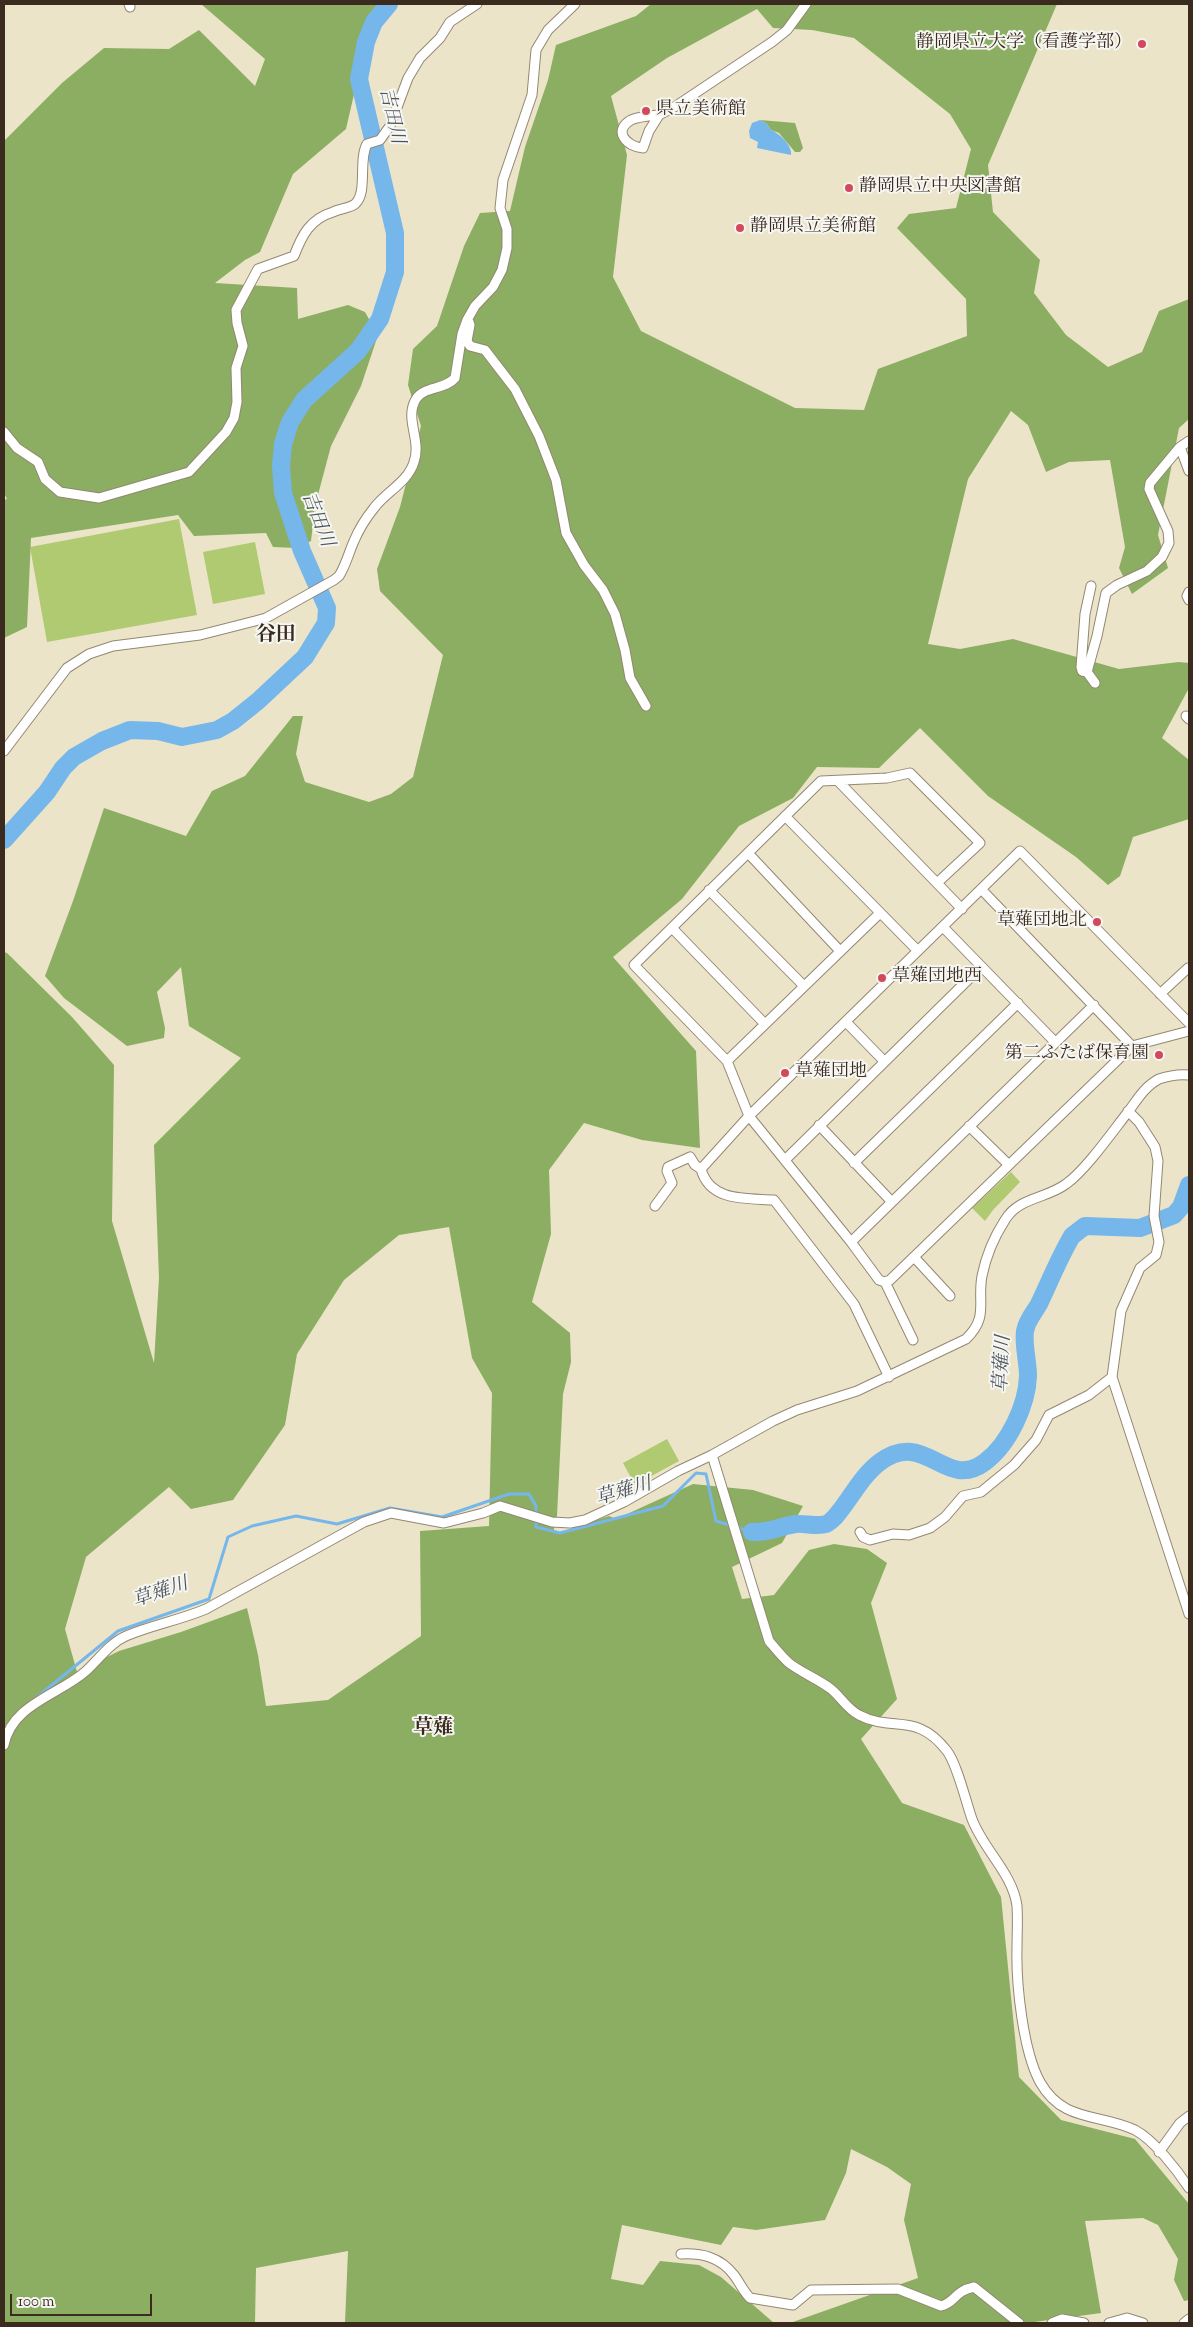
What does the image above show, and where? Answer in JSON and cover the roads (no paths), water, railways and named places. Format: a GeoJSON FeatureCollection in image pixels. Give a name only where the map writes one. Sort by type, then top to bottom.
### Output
{"type":"FeatureCollection","features":[{"type":"Feature","properties":{"kind":"street"},"geometry":{"type":"LineString","coordinates":[[4,432],[17,448],[38,462],[44,479],[60,492],[99,498],[189,472],[226,432],[234,418],[237,402],[236,368],[243,346],[236,310],[258,269],[294,256],[302,236],[321,215],[355,204],[360,195],[363,151],[367,144],[380,140],[396,115],[408,78],[420,58],[440,38],[450,22],[478,4]]}},
{"type":"Feature","properties":{"kind":"street"},"geometry":{"type":"LineString","coordinates":[[4,751],[67,668],[89,654],[113,646],[200,635],[255,622],[266,618],[339,576],[360,527],[375,506],[407,475],[414,464],[418,446],[413,424],[412,408],[417,397],[424,392],[447,385],[455,378],[462,334],[467,320],[475,306],[493,287],[502,270],[507,248],[507,229],[500,208],[503,180],[532,95],[536,50],[548,30],[575,4]]}},
{"type":"Feature","properties":{"kind":"street"},"geometry":{"type":"LineString","coordinates":[[662,114],[772,42],[787,30],[806,4]]}},
{"type":"Feature","properties":{"kind":"street"},"geometry":{"type":"LineString","coordinates":[[467,320],[470,325],[468,341],[470,346],[485,350],[514,389],[539,436],[556,480],[566,533],[584,565],[603,590],[614,614],[625,650],[630,678],[646,706]]}},
{"type":"Feature","properties":{"kind":"street"},"geometry":{"type":"LineString","coordinates":[[1087,672],[1106,593],[1116,585],[1147,571],[1162,557],[1169,543],[1168,531],[1149,489],[1150,483],[1180,448],[1189,441]]}},
{"type":"Feature","properties":{"kind":"street"},"geometry":{"type":"LineString","coordinates":[[1180,448],[1189,471]]}},
{"type":"Feature","properties":{"kind":"street"},"geometry":{"type":"LineString","coordinates":[[1090,586],[1085,614],[1081,667],[1082,671],[1087,672],[1094,684]]}},
{"type":"Feature","properties":{"kind":"street"},"geometry":{"type":"LineString","coordinates":[[1189,592],[1187,596],[1189,600]]}},
{"type":"Feature","properties":{"kind":"street"},"geometry":{"type":"LineString","coordinates":[[913,1340],[885,1282],[879,1280],[851,1242],[749,1116],[727,1061],[634,965],[821,781],[887,778],[910,773],[980,843],[938,883]]}},
{"type":"Feature","properties":{"kind":"street"},"geometry":{"type":"LineString","coordinates":[[838,781],[962,909]]}},
{"type":"Feature","properties":{"kind":"street"},"geometry":{"type":"LineString","coordinates":[[785,816],[918,950]]}},
{"type":"Feature","properties":{"kind":"street"},"geometry":{"type":"LineString","coordinates":[[701,1169],[749,1116],[1020,851],[1189,1024]]}},
{"type":"Feature","properties":{"kind":"street"},"geometry":{"type":"LineString","coordinates":[[748,853],[840,951]]}},
{"type":"Feature","properties":{"kind":"street"},"geometry":{"type":"LineString","coordinates":[[709,890],[803,985]]}},
{"type":"Feature","properties":{"kind":"street"},"geometry":{"type":"LineString","coordinates":[[982,890],[1132,1046]]}},
{"type":"Feature","properties":{"kind":"street"},"geometry":{"type":"LineString","coordinates":[[727,1061],[880,912]]}},
{"type":"Feature","properties":{"kind":"street"},"geometry":{"type":"LineString","coordinates":[[943,927],[1055,1042]]}},
{"type":"Feature","properties":{"kind":"street"},"geometry":{"type":"LineString","coordinates":[[672,928],[764,1023]]}},
{"type":"Feature","properties":{"kind":"street"},"geometry":{"type":"LineString","coordinates":[[785,1160],[981,967]]}},
{"type":"Feature","properties":{"kind":"street"},"geometry":{"type":"LineString","coordinates":[[1160,994],[1188,968]]}},
{"type":"Feature","properties":{"kind":"street"},"geometry":{"type":"LineString","coordinates":[[854,1163],[1018,1003]]}},
{"type":"Feature","properties":{"kind":"street"},"geometry":{"type":"LineString","coordinates":[[851,1242],[1094,1005]]}},
{"type":"Feature","properties":{"kind":"street"},"geometry":{"type":"LineString","coordinates":[[846,1022],[884,1061]]}},
{"type":"Feature","properties":{"kind":"street"},"geometry":{"type":"LineString","coordinates":[[885,1282],[914,1257],[1132,1046],[1189,1031]]}},
{"type":"Feature","properties":{"kind":"street"},"geometry":{"type":"LineString","coordinates":[[4,1745],[6,1736],[18,1717],[48,1695],[74,1680],[113,1644],[126,1636],[180,1620],[206,1609],[364,1522],[383,1514],[403,1514],[444,1523],[483,1513],[500,1506],[552,1522],[570,1524],[585,1520],[797,1410],[857,1391],[956,1345],[974,1332],[981,1318],[982,1278],[989,1249],[1006,1218],[1015,1208],[1023,1203],[1067,1184],[1145,1089],[1159,1080],[1180,1074],[1189,1075]]}},
{"type":"Feature","properties":{"kind":"street"},"geometry":{"type":"LineString","coordinates":[[1128,1111],[1139,1122],[1155,1148],[1158,1161],[1154,1216],[1159,1242],[1156,1255],[1140,1268],[1121,1311],[1112,1377],[1189,1614]]}},
{"type":"Feature","properties":{"kind":"street"},"geometry":{"type":"LineString","coordinates":[[819,1125],[892,1202]]}},
{"type":"Feature","properties":{"kind":"street"},"geometry":{"type":"LineString","coordinates":[[969,1126],[1009,1165]]}},
{"type":"Feature","properties":{"kind":"street"},"geometry":{"type":"LineString","coordinates":[[655,1206],[672,1183],[667,1170],[668,1167],[690,1157],[695,1165],[701,1169],[704,1180],[718,1192],[731,1197],[774,1200],[854,1304],[889,1377]]}},
{"type":"Feature","properties":{"kind":"street"},"geometry":{"type":"LineString","coordinates":[[914,1257],[950,1296]]}},
{"type":"Feature","properties":{"kind":"street"},"geometry":{"type":"LineString","coordinates":[[860,1532],[863,1537],[870,1540],[893,1534],[909,1535],[930,1528],[945,1517],[964,1496],[981,1492],[1014,1465],[1036,1440],[1049,1415],[1089,1395],[1112,1377]]}},
{"type":"Feature","properties":{"kind":"street"},"geometry":{"type":"LineString","coordinates":[[712,1455],[769,1641],[789,1663],[818,1679],[859,1715],[917,1727],[933,1736],[949,1753],[972,1820],[1010,1885],[1016,1904],[1018,1974],[1026,2042],[1030,2057],[1050,2097],[1061,2107],[1076,2114],[1122,2125],[1137,2131],[1159,2152],[1189,2188]]}},
{"type":"Feature","properties":{"kind":"street"},"geometry":{"type":"LineString","coordinates":[[1159,2152],[1180,2123],[1189,2116]]}},
{"type":"Feature","properties":{"kind":"street"},"geometry":{"type":"LineString","coordinates":[[681,2254],[698,2254],[713,2257],[733,2274],[750,2298],[793,2305],[811,2290],[898,2289],[941,2306],[948,2304],[962,2289],[974,2287],[1019,2323]]}},
{"type":"Feature","properties":{"kind":"street"},"geometry":{"type":"LineString","coordinates":[[1109,2323],[1128,2318],[1143,2323]]}},
{"type":"Feature","properties":{"kind":"street"},"geometry":{"type":"LineString","coordinates":[[1184,2323],[1189,2319]]}},
{"type":"Feature","properties":{"kind":"street"},"geometry":{"type":"LineString","coordinates":[[1052,2323],[1062,2320],[1084,2323]]}},
{"type":"Feature","properties":{"kind":"water"},"geometry":{"type":"Polygon","coordinates":[[[760,120],[785,140],[790,148],[791,155],[757,148],[758,142],[750,138],[749,131],[752,123],[760,120]]]}},
{"type":"Feature","properties":{"kind":"waterway","name":"吉田川"},"geometry":{"type":"LineString","coordinates":[[4,840],[47,792],[63,768],[74,757],[102,741],[130,730],[158,731],[182,737],[217,730],[233,721],[258,701],[305,657],[326,623],[327,608],[302,551],[283,493],[281,466],[283,444],[290,422],[304,400],[358,351],[380,319],[395,272],[395,233],[359,79],[366,42],[374,22],[389,4]]}},
{"type":"Feature","properties":{"kind":"waterway","name":"草薙川"},"geometry":{"type":"LineString","coordinates":[[752,1532],[796,1524],[822,1525],[827,1523],[835,1517],[861,1481],[873,1468],[896,1453],[910,1452],[923,1455],[958,1470],[971,1469],[985,1462],[1009,1435],[1020,1411],[1028,1376],[1025,1342],[1026,1327],[1072,1236],[1085,1226],[1140,1228],[1174,1215],[1181,1207],[1189,1185]]}},
{"type":"Feature","properties":{"kind":"waterway","name":"草薙川"},"geometry":{"type":"LineString","coordinates":[[36,1698],[118,1631],[209,1599],[228,1537],[252,1526],[296,1516],[337,1524],[390,1508],[442,1517],[509,1494],[529,1494],[536,1506],[536,1527],[560,1533],[663,1506],[696,1473],[706,1474],[716,1521],[752,1532]]}},
{"type":"Feature","properties":{"kind":"place","name":"静岡県立大学（看護学部）"},"geometry":{"type":"Point","coordinates":[1142,44]}},
{"type":"Feature","properties":{"kind":"place","name":"県立美術館"},"geometry":{"type":"Point","coordinates":[646,111]}},
{"type":"Feature","properties":{"kind":"place","name":"静岡県立中央図書館"},"geometry":{"type":"Point","coordinates":[849,188]}},
{"type":"Feature","properties":{"kind":"place","name":"静岡県立美術館"},"geometry":{"type":"Point","coordinates":[740,228]}},
{"type":"Feature","properties":{"kind":"place","name":"草薙団地北"},"geometry":{"type":"Point","coordinates":[1097,922]}},
{"type":"Feature","properties":{"kind":"place","name":"草薙団地西"},"geometry":{"type":"Point","coordinates":[882,978]}},
{"type":"Feature","properties":{"kind":"place","name":"第二ふたば保育園"},"geometry":{"type":"Point","coordinates":[1159,1055]}},
{"type":"Feature","properties":{"kind":"place","name":"草薙団地"},"geometry":{"type":"Point","coordinates":[785,1073]}},
{"type":"Feature","properties":{"kind":"district","name":"谷田"},"geometry":{"type":"Point","coordinates":[276,637]}},
{"type":"Feature","properties":{"kind":"district","name":"草薙"},"geometry":{"type":"Point","coordinates":[433,1730]}}]}
